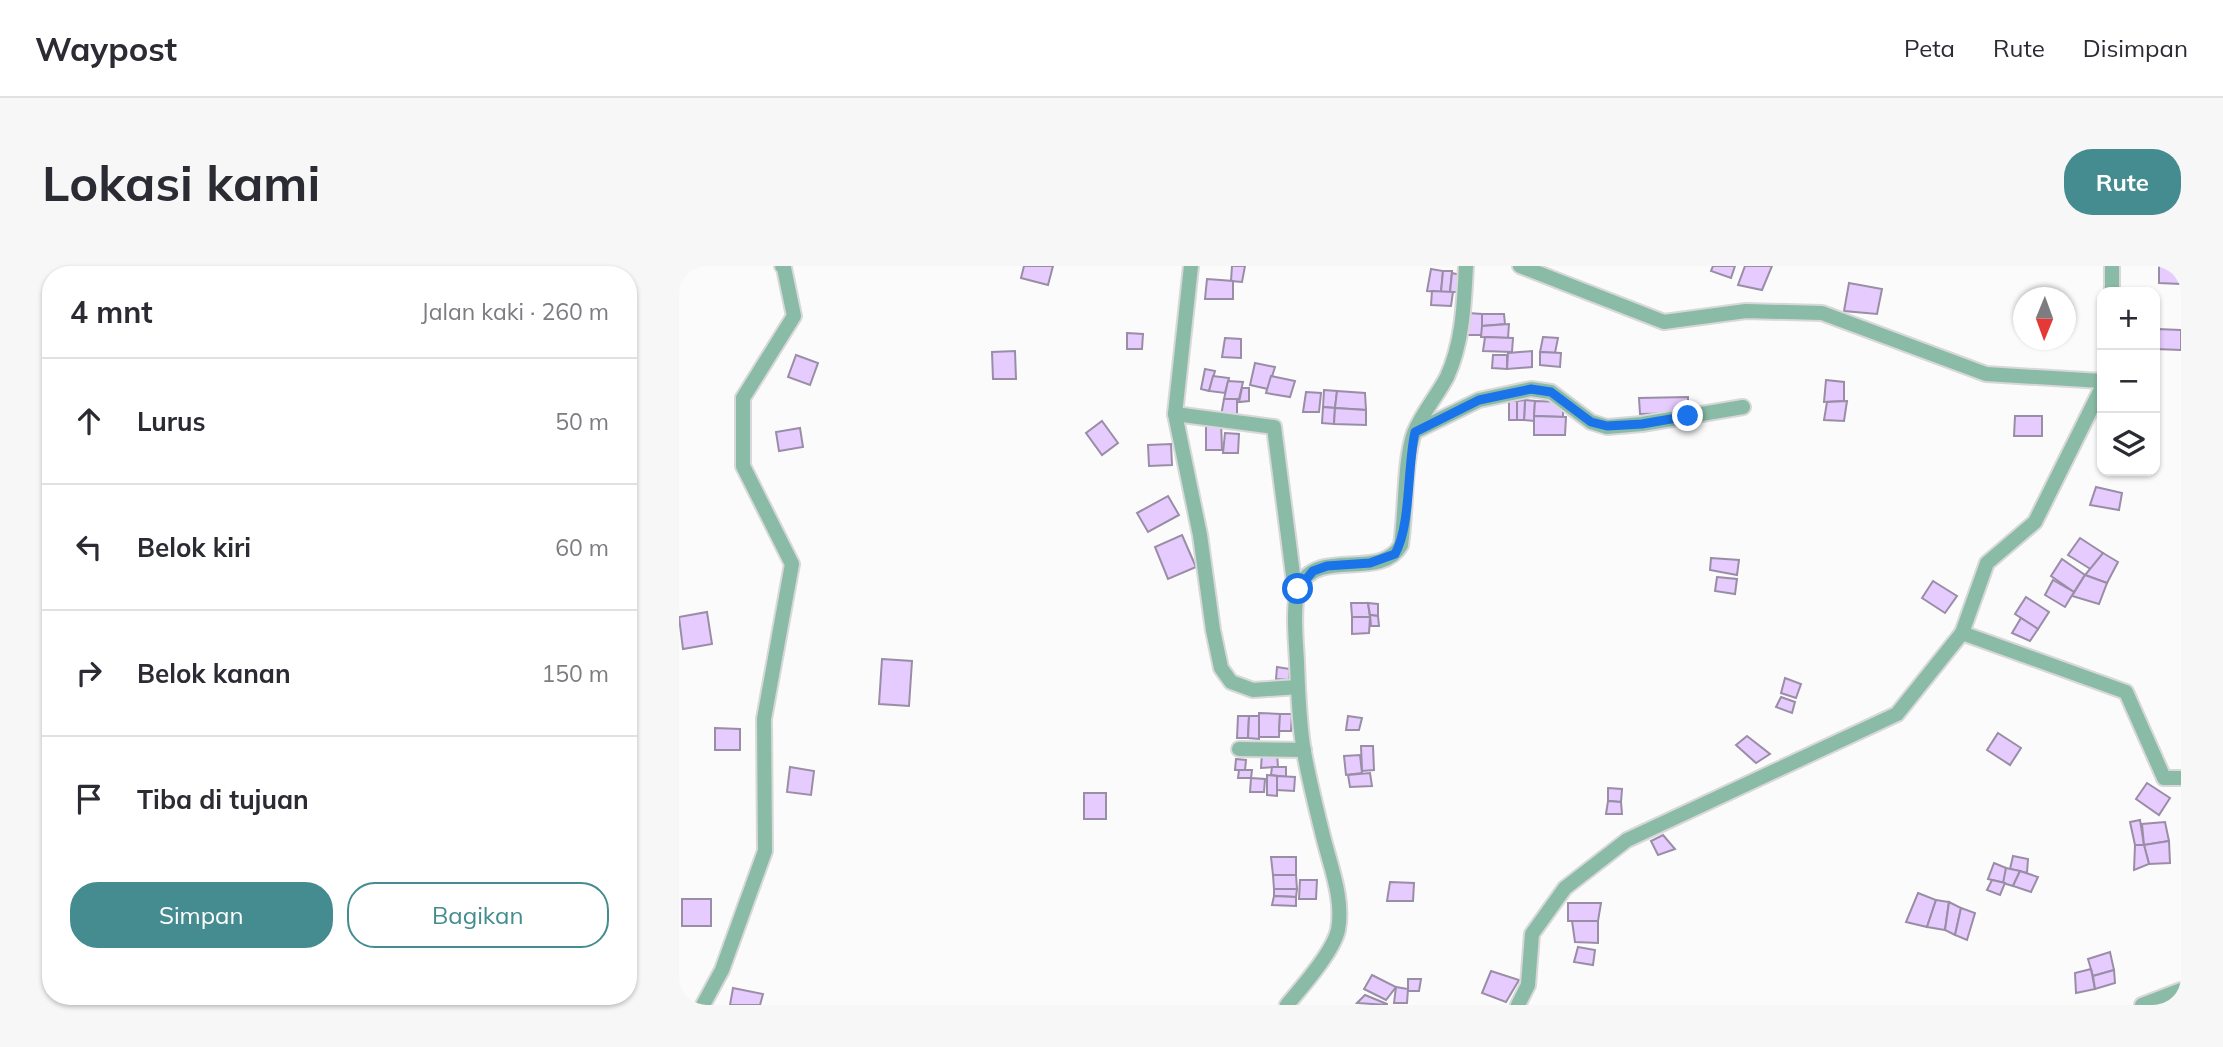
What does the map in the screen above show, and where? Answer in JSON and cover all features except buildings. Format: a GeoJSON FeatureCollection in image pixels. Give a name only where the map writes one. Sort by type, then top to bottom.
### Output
{"type":"FeatureCollection","features":[{"type":"Feature","properties":{"kind":"street"},"geometry":{"type":"LineString","coordinates":[[703,1005],[722,970],[765,851],[764,719],[792,564],[743,466],[743,398],[794,316],[782,266]]}},
{"type":"Feature","properties":{"kind":"street"},"geometry":{"type":"LineString","coordinates":[[1191,266],[1175,414],[1200,534],[1221,668],[1231,682],[1253,690],[1298,687]]}},
{"type":"Feature","properties":{"kind":"street"},"geometry":{"type":"LineString","coordinates":[[1296,602],[1298,589],[1313,571],[1327,566],[1370,563],[1395,554],[1401,545],[1415,432],[1447,376],[1455,355],[1461,334],[1466,266]]}},
{"type":"Feature","properties":{"kind":"street"},"geometry":{"type":"LineString","coordinates":[[1520,266],[1664,322],[1747,312],[1822,313],[1986,374],[2097,381]]}},
{"type":"Feature","properties":{"kind":"street"},"geometry":{"type":"LineString","coordinates":[[2112,266],[2112,287]]}},
{"type":"Feature","properties":{"kind":"street"},"geometry":{"type":"LineString","coordinates":[[1415,432],[1479,400],[1531,389],[1551,392],[1591,422],[1607,426],[1642,424],[1744,407]]}},
{"type":"Feature","properties":{"kind":"street"},"geometry":{"type":"LineString","coordinates":[[1518,1005],[1528,985],[1532,933],[1565,888],[1627,840],[1897,714],[1962,633],[1987,564],[2035,522],[2097,397]]}},
{"type":"Feature","properties":{"kind":"street"},"geometry":{"type":"LineString","coordinates":[[1175,414],[1274,427],[1296,602],[1298,687],[1304,750],[1338,897],[1338,931],[1317,969],[1287,1005]]}},
{"type":"Feature","properties":{"kind":"street"},"geometry":{"type":"LineString","coordinates":[[1962,633],[2126,692],[2164,778],[2181,778]]}},
{"type":"Feature","properties":{"kind":"street"},"geometry":{"type":"LineString","coordinates":[[1239,749],[1304,750]]}},
{"type":"Feature","properties":{"kind":"street"},"geometry":{"type":"LineString","coordinates":[[2142,1005],[2181,990]]}},
{"type":"Feature","properties":{"kind":"route"},"geometry":{"type":"LineString","coordinates":[[1298,589],[1313,571],[1327,566],[1370,563],[1395,554],[1401,545],[1415,432],[1479,400],[1531,389],[1551,392],[1591,422],[1607,426],[1642,424],[1688,416]]}}]}
